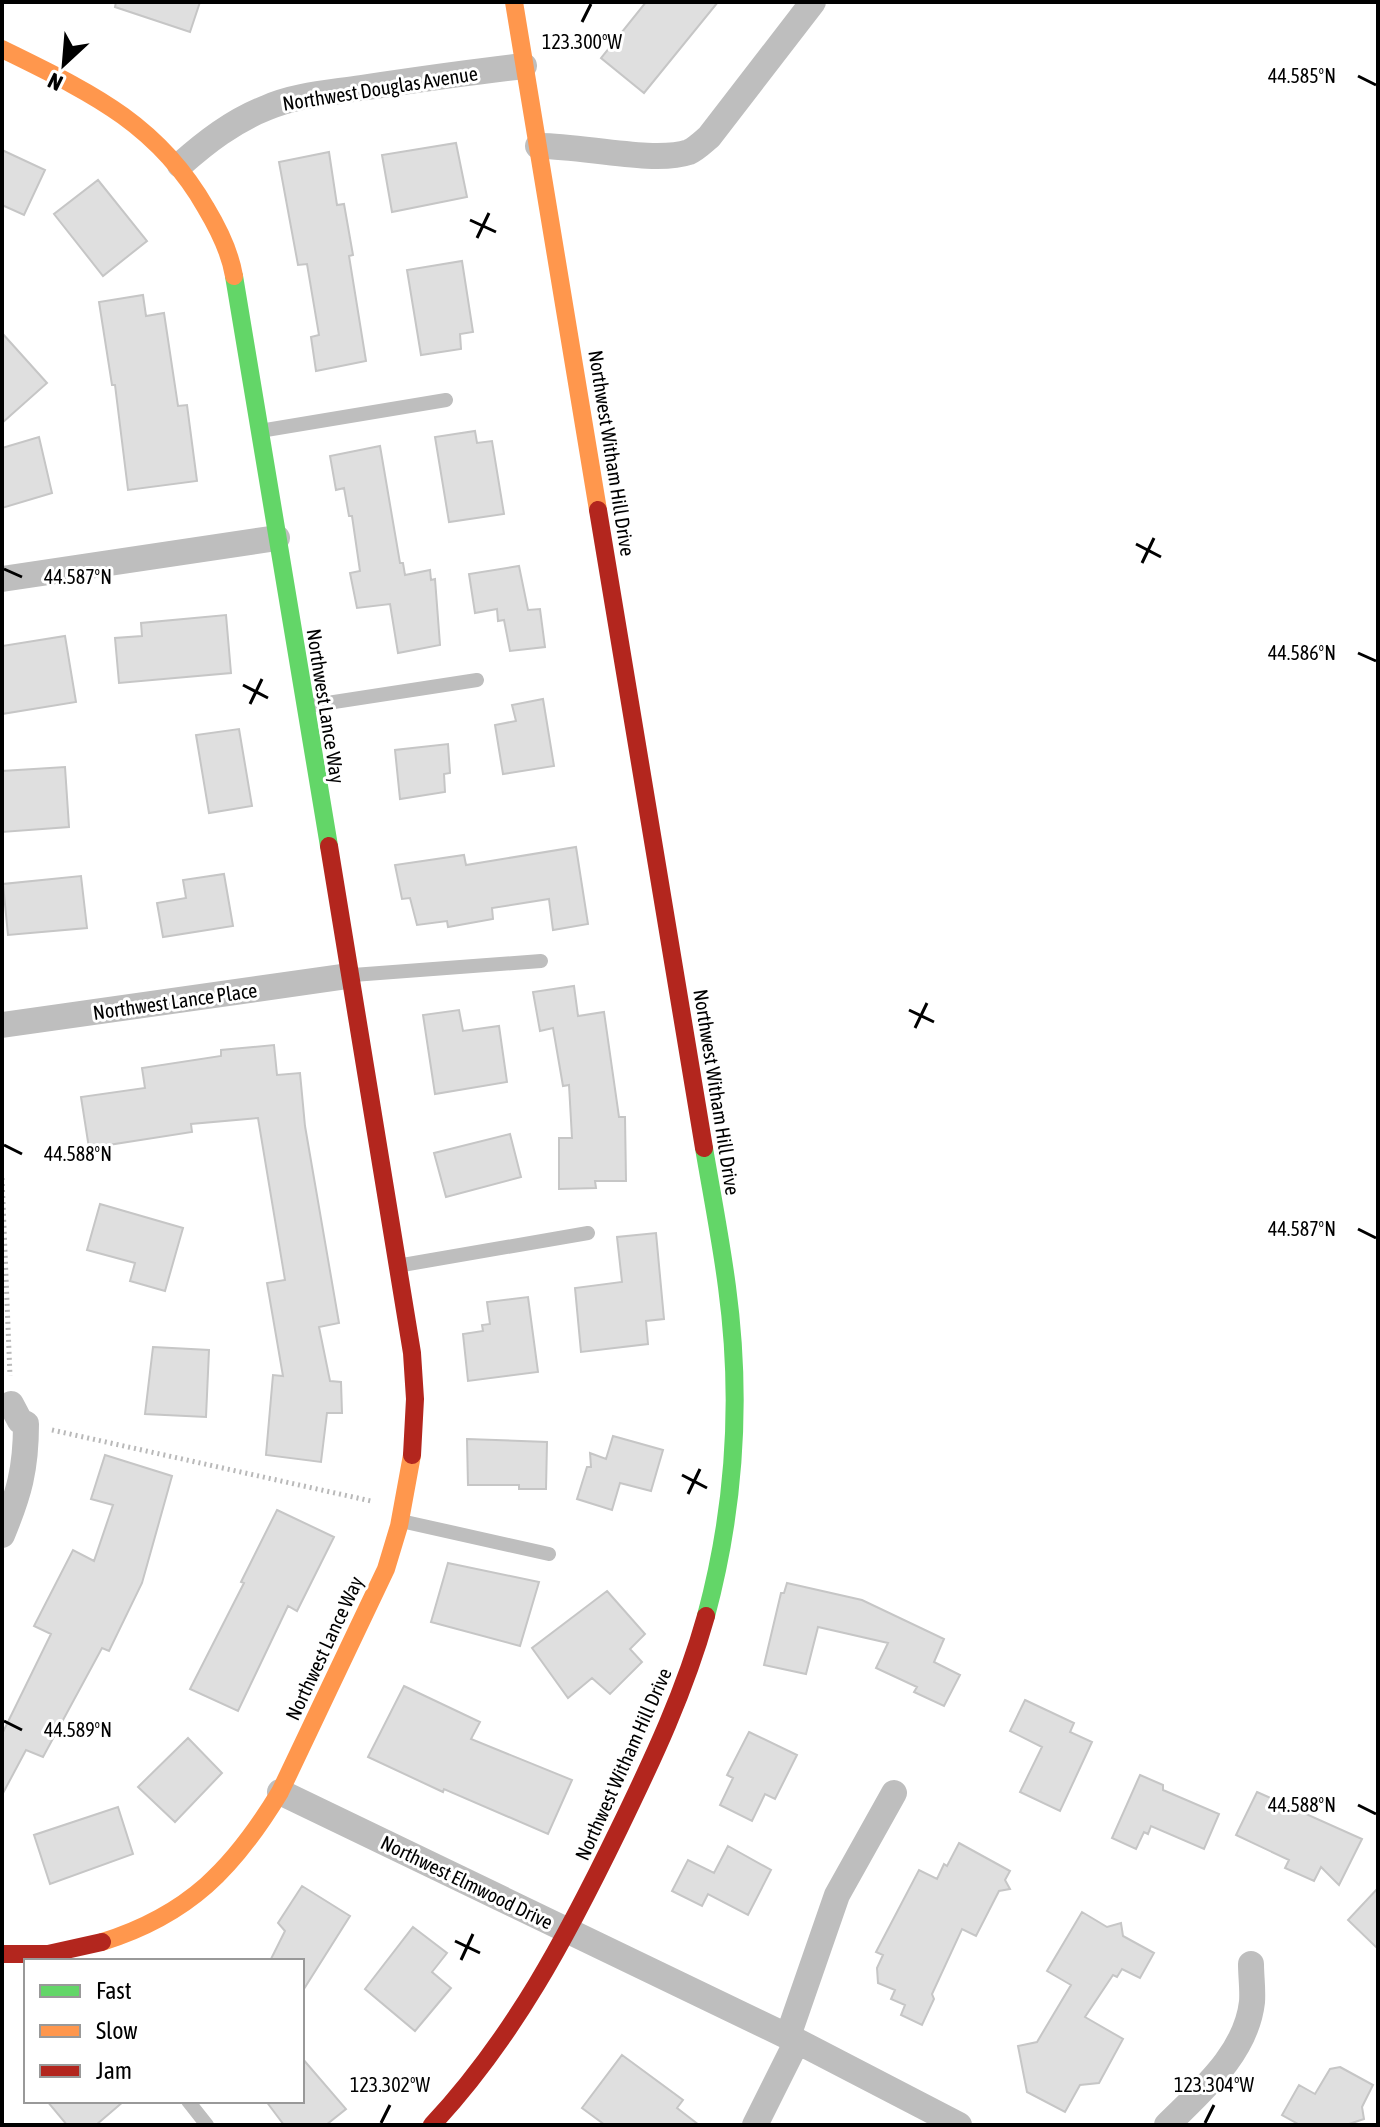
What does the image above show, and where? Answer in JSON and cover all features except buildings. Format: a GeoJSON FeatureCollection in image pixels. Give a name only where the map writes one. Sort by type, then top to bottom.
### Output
{"type":"FeatureCollection","features":[{"type":"Feature","properties":{"kind":"street","name":"Northwest Witham Hill Drive"},"geometry":{"type":"LineString","coordinates":[[432,2125],[486,2064],[519,2019],[570,1932],[666,1730],[690,1672],[714,1588],[730,1499],[734,1441],[734,1358],[727,1288],[514,2]]}},
{"type":"Feature","properties":{"kind":"street"},"geometry":{"type":"LineString","coordinates":[[538,146],[567,145],[631,154],[692,151],[709,137],[813,2]]}},
{"type":"Feature","properties":{"kind":"street"},"geometry":{"type":"LineString","coordinates":[[2,49],[98,97],[129,117],[157,140],[180,165]]}},
{"type":"Feature","properties":{"kind":"street","name":"Northwest Douglas Avenue"},"geometry":{"type":"LineString","coordinates":[[180,165],[203,144],[240,120],[297,98],[433,75],[524,66]]}},
{"type":"Feature","properties":{"kind":"street","name":"Northwest Lance Way"},"geometry":{"type":"LineString","coordinates":[[180,165],[203,200],[232,265],[412,1353],[415,1399],[411,1467],[402,1514],[386,1569],[280,1792]]}},
{"type":"Feature","properties":{"kind":"street"},"geometry":{"type":"LineString","coordinates":[[2,579],[277,538]]}},
{"type":"Feature","properties":{"kind":"street","name":"Northwest Lance Place"},"geometry":{"type":"LineString","coordinates":[[2,1025],[348,976]]}},
{"type":"Feature","properties":{"kind":"street"},"geometry":{"type":"LineString","coordinates":[[2,1535],[19,1494],[26,1450],[19,1414]]}},
{"type":"Feature","properties":{"kind":"street"},"geometry":{"type":"LineString","coordinates":[[2,1954],[72,1956],[154,1924],[182,1909],[240,1854],[280,1792]]}},
{"type":"Feature","properties":{"kind":"street","name":"Northwest Elmwood Drive"},"geometry":{"type":"LineString","coordinates":[[280,1792],[793,2038],[959,2125]]}},
{"type":"Feature","properties":{"kind":"street"},"geometry":{"type":"LineString","coordinates":[[755,2125],[793,2038],[837,1895],[894,1793]]}},
{"type":"Feature","properties":{"kind":"street"},"geometry":{"type":"LineString","coordinates":[[1167,2125],[1228,2061],[1246,2025],[1252,2002],[1251,1964]]}},
{"type":"Feature","properties":{"kind":"lane"},"geometry":{"type":"LineString","coordinates":[[259,431],[446,400]]}},
{"type":"Feature","properties":{"kind":"lane"},"geometry":{"type":"LineString","coordinates":[[304,707],[477,680]]}},
{"type":"Feature","properties":{"kind":"lane"},"geometry":{"type":"LineString","coordinates":[[348,976],[541,961]]}},
{"type":"Feature","properties":{"kind":"lane"},"geometry":{"type":"LineString","coordinates":[[397,1266],[588,1233]]}},
{"type":"Feature","properties":{"kind":"lane"},"geometry":{"type":"LineString","coordinates":[[402,1514],[549,1554]]}},
{"type":"Feature","properties":{"kind":"lane"},"geometry":{"type":"LineString","coordinates":[[190,2103],[207,2125]]}},
{"type":"Feature","properties":{"kind":"path"},"geometry":{"type":"LineString","coordinates":[[2,1178],[19,1414],[402,1514]]}},
{"type":"Feature","properties":{"kind":"traffic: fast"},"geometry":{"type":"LineString","coordinates":[[234,276],[329,846]]}},
{"type":"Feature","properties":{"kind":"traffic: fast"},"geometry":{"type":"LineString","coordinates":[[704,1148],[732,1329],[735,1411],[724,1535],[706,1616]]}},
{"type":"Feature","properties":{"kind":"traffic: slow"},"geometry":{"type":"LineString","coordinates":[[514,2],[598,510]]}},
{"type":"Feature","properties":{"kind":"traffic: slow"},"geometry":{"type":"LineString","coordinates":[[2,49],[63,79],[118,112],[165,153],[187,178],[219,232],[234,276]]}},
{"type":"Feature","properties":{"kind":"traffic: slow"},"geometry":{"type":"LineString","coordinates":[[102,1942],[133,1931],[184,1903],[226,1866],[263,1819],[280,1792],[386,1569],[399,1526],[412,1455]]}},
{"type":"Feature","properties":{"kind":"traffic: jam"},"geometry":{"type":"LineString","coordinates":[[598,510],[704,1148]]}},
{"type":"Feature","properties":{"kind":"traffic: jam"},"geometry":{"type":"LineString","coordinates":[[329,846],[412,1353],[415,1399],[412,1455]]}},
{"type":"Feature","properties":{"kind":"traffic: jam"},"geometry":{"type":"LineString","coordinates":[[432,2125],[488,2057],[559,1946],[632,1803],[688,1671],[706,1616]]}},
{"type":"Feature","properties":{"kind":"traffic: jam"},"geometry":{"type":"LineString","coordinates":[[2,1954],[48,1954],[102,1942]]}}]}
